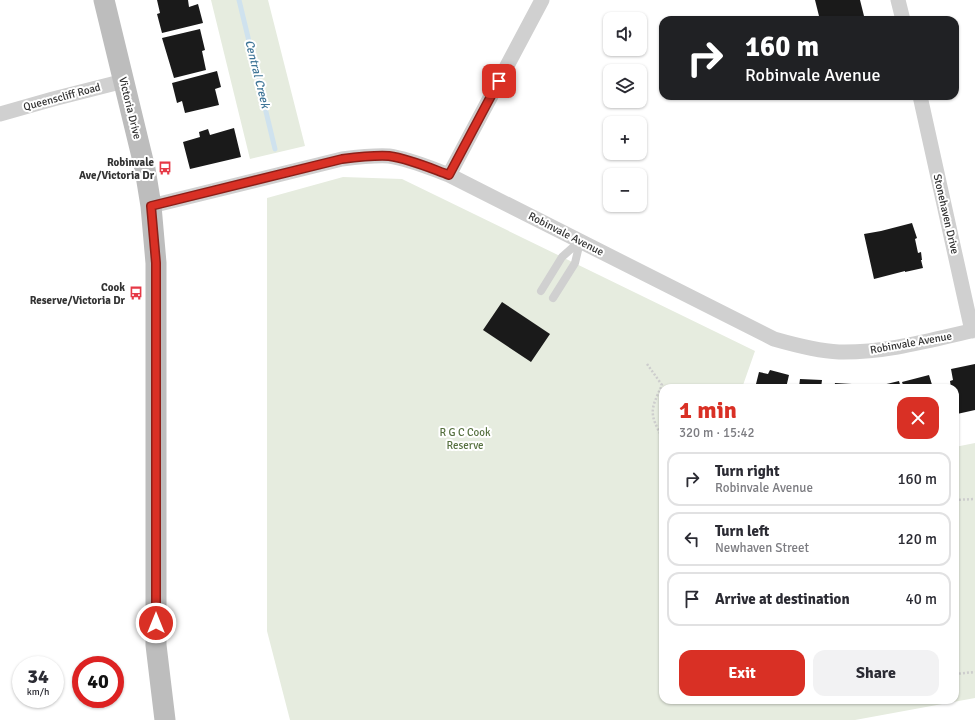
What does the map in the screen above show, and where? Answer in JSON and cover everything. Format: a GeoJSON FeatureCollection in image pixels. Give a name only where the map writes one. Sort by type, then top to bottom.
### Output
{"type":"FeatureCollection","features":[{"type":"Feature","properties":{"kind":"street","name":"Victoria Drive"},"geometry":{"type":"LineString","coordinates":[[104,0],[145,169],[151,206],[156,263],[156,645],[165,720]]}},
{"type":"Feature","properties":{"kind":"street"},"geometry":{"type":"LineString","coordinates":[[449,175],[542,0]]}},
{"type":"Feature","properties":{"kind":"street"},"geometry":{"type":"LineString","coordinates":[[898,0],[902,16]]}},
{"type":"Feature","properties":{"kind":"street","name":"Queenscliff Road"},"geometry":{"type":"LineString","coordinates":[[0,114],[124,81]]}},
{"type":"Feature","properties":{"kind":"street","name":"Stonehaven Drive"},"geometry":{"type":"LineString","coordinates":[[921,100],[973,331]]}},
{"type":"Feature","properties":{"kind":"street","name":"Robinvale Avenue"},"geometry":{"type":"LineString","coordinates":[[151,206],[342,159],[365,156],[389,156],[413,161],[449,175],[756,331],[774,339],[797,346],[838,352],[879,350],[973,331]]}},
{"type":"Feature","properties":{"kind":"lane"},"geometry":{"type":"LineString","coordinates":[[541,291],[562,257],[580,241]]}},
{"type":"Feature","properties":{"kind":"lane"},"geometry":{"type":"LineString","coordinates":[[553,298],[575,263],[580,241]]}},
{"type":"Feature","properties":{"kind":"path"},"geometry":{"type":"LineString","coordinates":[[647,364],[661,384]]}},
{"type":"Feature","properties":{"kind":"path"},"geometry":{"type":"LineString","coordinates":[[659,392],[652,408],[655,424],[659,432]]}},
{"type":"Feature","properties":{"kind":"path"},"geometry":{"type":"LineString","coordinates":[[959,500],[975,499]]}},
{"type":"Feature","properties":{"kind":"path"},"geometry":{"type":"LineString","coordinates":[[959,674],[975,672]]}},
{"type":"Feature","properties":{"kind":"green space"},"geometry":{"type":"Polygon","coordinates":[[[211,0],[268,0],[305,146],[250,159],[211,0]]]}},
{"type":"Feature","properties":{"kind":"green space","name":"R G C Cook Reserve"},"geometry":{"type":"Polygon","coordinates":[[[343,177],[402,179],[755,351],[743,384],[659,384],[659,704],[942,704],[855,720],[290,720],[267,631],[267,198],[343,177]]]}},
{"type":"Feature","properties":{"kind":"green space","name":"R G C Cook Reserve"},"geometry":{"type":"Polygon","coordinates":[[[975,443],[975,698],[959,701],[959,446],[975,443]]]}},
{"type":"Feature","properties":{"kind":"building"},"geometry":{"type":"Polygon","coordinates":[[[157,0],[188,0],[189,7],[198,4],[203,23],[162,33],[157,14],[160,13],[157,0]]]}},
{"type":"Feature","properties":{"kind":"building"},"geometry":{"type":"Polygon","coordinates":[[[815,0],[860,0],[864,16],[819,16],[815,0]]]}},
{"type":"Feature","properties":{"kind":"building"},"geometry":{"type":"Polygon","coordinates":[[[200,29],[205,50],[202,51],[206,70],[174,78],[162,38],[200,29]]]}},
{"type":"Feature","properties":{"kind":"building"},"geometry":{"type":"Polygon","coordinates":[[[217,71],[221,87],[215,89],[219,105],[185,113],[182,101],[177,103],[172,83],[217,71]]]}},
{"type":"Feature","properties":{"kind":"building"},"geometry":{"type":"Polygon","coordinates":[[[234,128],[241,157],[190,169],[183,142],[200,137],[199,132],[208,129],[210,135],[234,128]]]}},
{"type":"Feature","properties":{"kind":"building"},"geometry":{"type":"Polygon","coordinates":[[[912,223],[917,238],[915,239],[918,253],[921,252],[923,268],[874,279],[864,234],[912,223]]]}},
{"type":"Feature","properties":{"kind":"building"},"geometry":{"type":"Polygon","coordinates":[[[502,302],[550,334],[531,362],[483,330],[502,302]]]}},
{"type":"Feature","properties":{"kind":"building"},"geometry":{"type":"Polygon","coordinates":[[[975,364],[975,410],[959,414],[959,384],[950,384],[950,381],[953,380],[951,369],[975,364]]]}},
{"type":"Feature","properties":{"kind":"building"},"geometry":{"type":"Polygon","coordinates":[[[770,370],[789,375],[787,384],[756,384],[759,372],[768,374],[770,370]]]}},
{"type":"Feature","properties":{"kind":"building"},"geometry":{"type":"Polygon","coordinates":[[[929,375],[932,384],[903,384],[902,382],[929,375]]]}},
{"type":"Feature","properties":{"kind":"building"},"geometry":{"type":"Polygon","coordinates":[[[800,379],[822,380],[822,384],[799,384],[800,379]]]}},
{"type":"Feature","properties":{"kind":"building"},"geometry":{"type":"Polygon","coordinates":[[[899,381],[900,384],[886,384],[899,381]]]}},
{"type":"Feature","properties":{"kind":"waterway","name":"Central Creek"},"geometry":{"type":"LineString","coordinates":[[239,0],[275,149]]}},
{"type":"Feature","properties":{"kind":"place","name":"Robinvale Ave/Victoria Dr"},"geometry":{"type":"Point","coordinates":[165,168]}},
{"type":"Feature","properties":{"kind":"place","name":"Cook Reserve/Victoria Dr"},"geometry":{"type":"Point","coordinates":[136,293]}},
{"type":"Feature","properties":{"kind":"route"},"geometry":{"type":"LineString","coordinates":[[156,623],[156,263],[151,206],[342,159],[365,156],[389,156],[413,161],[449,175],[499,81]]}}]}
